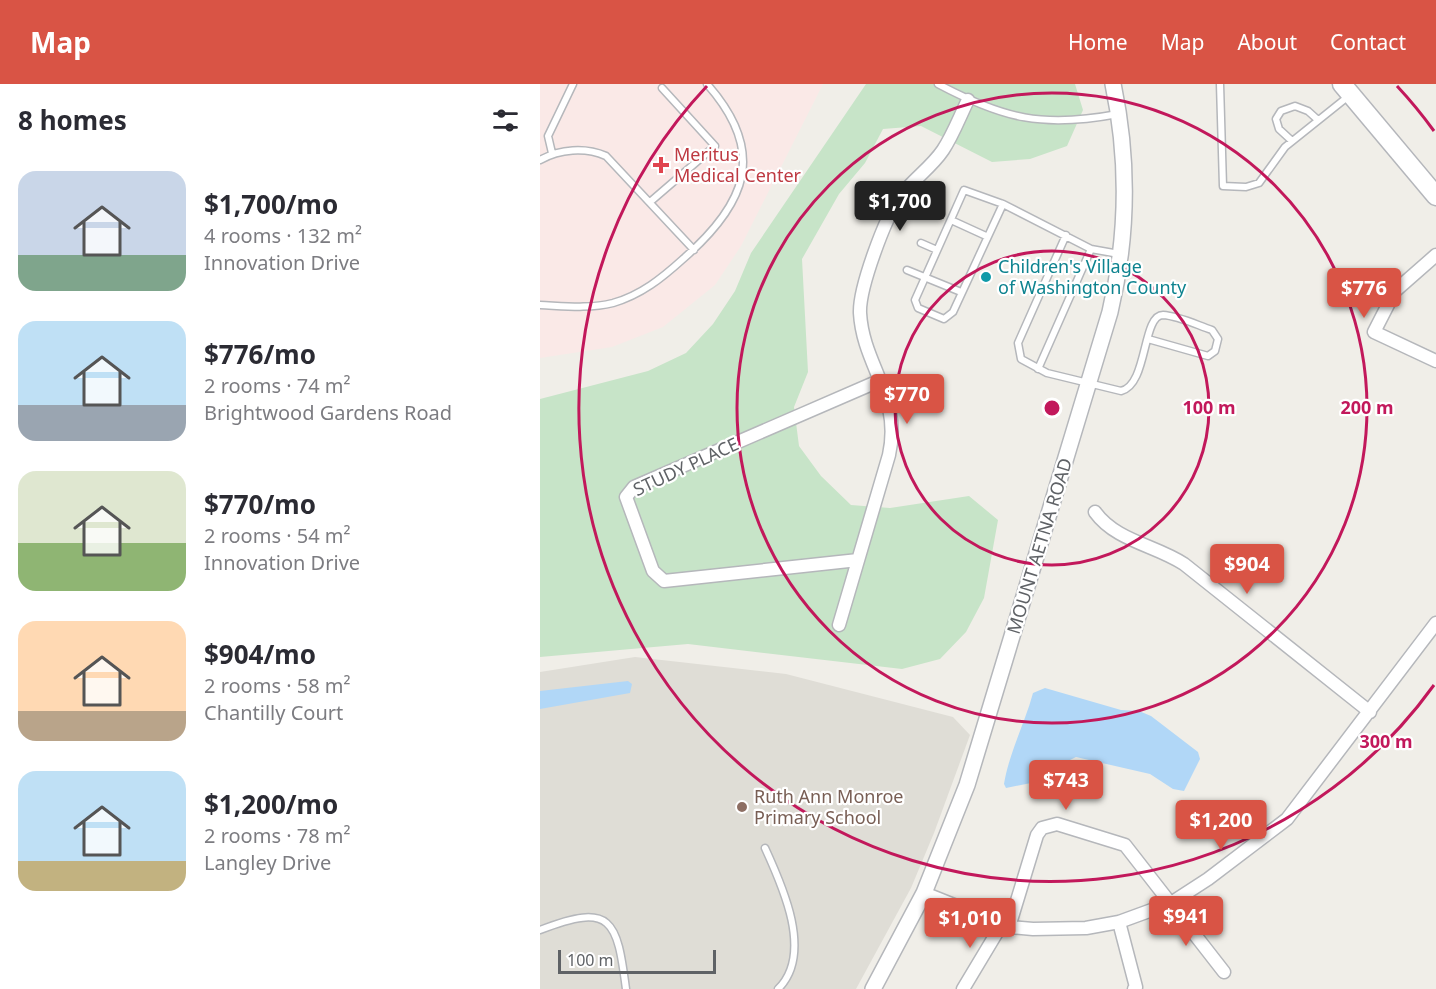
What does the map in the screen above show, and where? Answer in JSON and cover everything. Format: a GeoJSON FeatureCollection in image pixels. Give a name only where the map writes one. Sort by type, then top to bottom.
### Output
{"type":"FeatureCollection","features":[{"type":"Feature","properties":{"kind":"main road"},"geometry":{"type":"LineString","coordinates":[[1346,89],[1436,196]]}},
{"type":"Feature","properties":{"kind":"street","name":"MOUNT AETNA ROAD"},"geometry":{"type":"LineString","coordinates":[[873,989],[924,893],[967,785],[1110,312],[1122,254],[1124,177],[1113,84]]}},
{"type":"Feature","properties":{"kind":"street"},"geometry":{"type":"LineString","coordinates":[[839,625],[892,439],[891,415],[862,325],[860,305],[864,285],[894,207],[907,188],[944,149],[968,100]]}},
{"type":"Feature","properties":{"kind":"street"},"geometry":{"type":"LineString","coordinates":[[1436,255],[1395,291],[1374,332],[1436,361]]}},
{"type":"Feature","properties":{"kind":"street","name":"STUDY PLACE"},"geometry":{"type":"LineString","coordinates":[[858,560],[664,581],[654,572],[626,497],[634,487],[881,380]]}},
{"type":"Feature","properties":{"kind":"street"},"geometry":{"type":"LineString","coordinates":[[1095,512],[1113,531],[1166,552],[1184,564],[1370,712]]}},
{"type":"Feature","properties":{"kind":"street"},"geometry":{"type":"LineString","coordinates":[[924,893],[1006,926],[1060,930],[1119,922],[1171,903],[1218,872],[1287,819],[1436,623]]}},
{"type":"Feature","properties":{"kind":"street"},"geometry":{"type":"LineString","coordinates":[[963,989],[1006,926],[1036,835],[1049,824],[1057,824],[1125,845],[1224,972]]}},
{"type":"Feature","properties":{"kind":"street"},"geometry":{"type":"LineString","coordinates":[[1119,922],[1136,987],[1134,989]]}},
{"type":"Feature","properties":{"kind":"lane"},"geometry":{"type":"LineString","coordinates":[[552,153],[548,135],[573,84]]}},
{"type":"Feature","properties":{"kind":"lane"},"geometry":{"type":"LineString","coordinates":[[540,305],[591,307],[623,300],[651,285],[713,231],[728,211],[738,192],[742,170],[742,150],[736,125],[707,84]]}},
{"type":"Feature","properties":{"kind":"lane"},"geometry":{"type":"LineString","coordinates":[[938,84],[968,100],[1016,117],[1049,121],[1082,121],[1118,114]]}},
{"type":"Feature","properties":{"kind":"lane"},"geometry":{"type":"LineString","coordinates":[[1220,84],[1223,186],[1246,187],[1259,183],[1269,167],[1292,141],[1318,120],[1346,89]]}},
{"type":"Feature","properties":{"kind":"lane"},"geometry":{"type":"LineString","coordinates":[[650,202],[715,146],[662,88]]}},
{"type":"Feature","properties":{"kind":"lane"},"geometry":{"type":"LineString","coordinates":[[1292,141],[1279,129],[1275,118],[1281,111],[1295,106],[1308,111],[1318,120]]}},
{"type":"Feature","properties":{"kind":"lane"},"geometry":{"type":"LineString","coordinates":[[540,160],[552,153],[593,150],[606,156],[693,250]]}},
{"type":"Feature","properties":{"kind":"lane"},"geometry":{"type":"LineString","coordinates":[[1003,204],[986,236],[951,315],[941,319],[915,305],[964,190],[1003,204],[1091,249],[1122,254]]}},
{"type":"Feature","properties":{"kind":"lane"},"geometry":{"type":"LineString","coordinates":[[951,220],[986,236]]}},
{"type":"Feature","properties":{"kind":"lane"},"geometry":{"type":"LineString","coordinates":[[1066,235],[1018,343],[1021,359],[1038,369],[1115,391],[1131,387],[1153,320],[1160,315],[1212,330],[1218,339],[1215,351],[1208,356],[1148,339]]}},
{"type":"Feature","properties":{"kind":"lane"},"geometry":{"type":"LineString","coordinates":[[921,243],[937,250]]}},
{"type":"Feature","properties":{"kind":"lane"},"geometry":{"type":"LineString","coordinates":[[1038,369],[1091,249]]}},
{"type":"Feature","properties":{"kind":"lane"},"geometry":{"type":"LineString","coordinates":[[907,270],[961,292]]}},
{"type":"Feature","properties":{"kind":"lane"},"geometry":{"type":"LineString","coordinates":[[765,848],[786,895],[790,912],[793,958],[790,972],[778,989]]}},
{"type":"Feature","properties":{"kind":"lane"},"geometry":{"type":"LineString","coordinates":[[540,930],[576,917],[598,918],[607,923],[620,944],[626,989]]}},
{"type":"Feature","properties":{"kind":"shaded area","name":"Meritus Medical Center"},"geometry":{"type":"Polygon","coordinates":[[[540,84],[823,84],[741,246],[715,285],[663,327],[612,347],[540,358],[540,84]]]}},
{"type":"Feature","properties":{"kind":"shaded area","name":"Ruth Ann Monroe Primary School"},"geometry":{"type":"Polygon","coordinates":[[[635,657],[786,674],[953,717],[970,735],[911,888],[856,989],[540,989],[540,672],[635,657]]]}},
{"type":"Feature","properties":{"kind":"green space"},"geometry":{"type":"Polygon","coordinates":[[[866,84],[1075,84],[1083,110],[1067,146],[1030,159],[992,162],[921,126],[883,129],[865,163],[839,194],[802,259],[808,372],[794,407],[799,446],[821,476],[851,505],[890,508],[969,496],[998,520],[984,598],[966,632],[940,659],[902,669],[688,644],[540,657],[540,399],[648,371],[686,353],[713,324],[735,291],[751,253],[866,84]]]}},
{"type":"Feature","properties":{"kind":"water"},"geometry":{"type":"Polygon","coordinates":[[[628,681],[632,684],[630,693],[540,709],[540,691],[628,681]]]}},
{"type":"Feature","properties":{"kind":"water"},"geometry":{"type":"Polygon","coordinates":[[[1045,688],[1121,710],[1139,711],[1151,716],[1198,752],[1200,759],[1184,791],[1173,789],[1150,774],[1076,757],[1068,761],[1066,774],[1061,777],[1006,788],[1004,784],[1010,761],[1033,693],[1045,688]]]}},
{"type":"Feature","properties":{"kind":"place","name":"Meritus Medical Center"},"geometry":{"type":"Point","coordinates":[661,165]}},
{"type":"Feature","properties":{"kind":"place","name":"Children's Village of Washington County"},"geometry":{"type":"Point","coordinates":[986,277]}},
{"type":"Feature","properties":{"kind":"place","name":"Ruth Ann Monroe Primary School"},"geometry":{"type":"Point","coordinates":[742,807]}}]}
